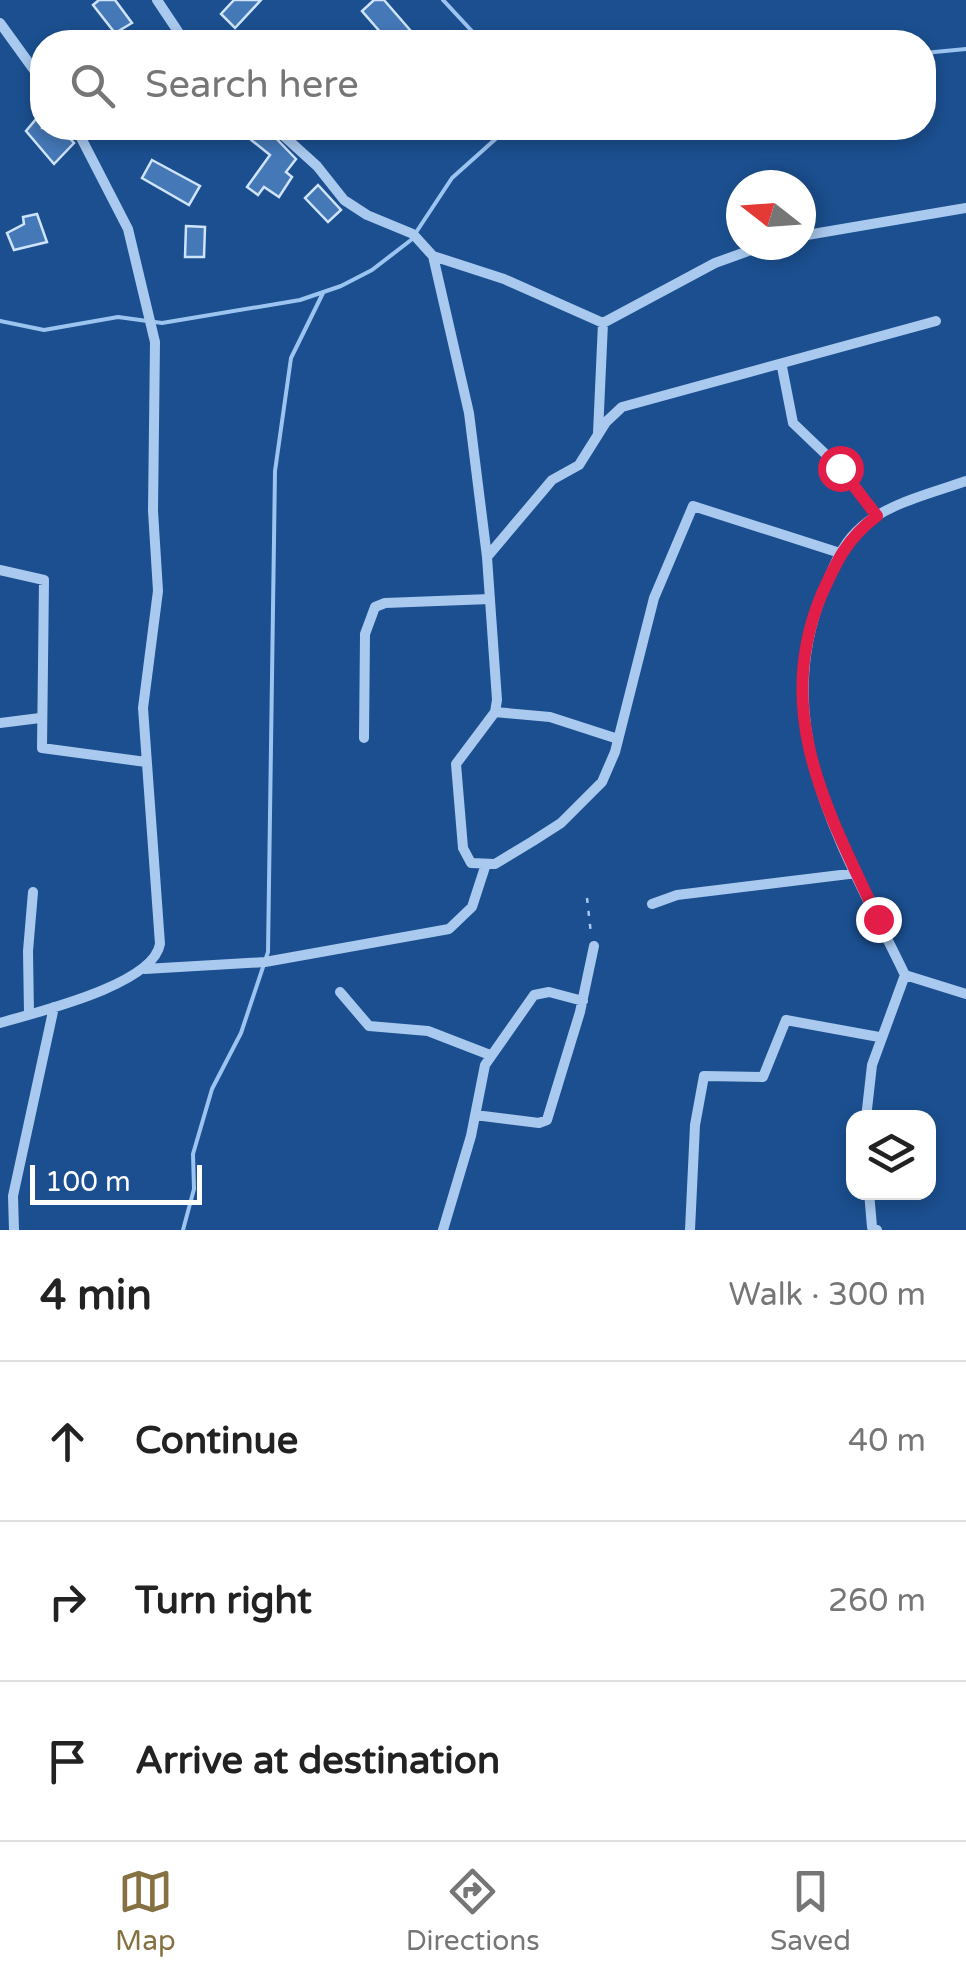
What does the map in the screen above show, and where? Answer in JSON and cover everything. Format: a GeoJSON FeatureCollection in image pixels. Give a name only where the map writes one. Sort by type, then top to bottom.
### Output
{"type":"FeatureCollection","features":[{"type":"Feature","properties":{"kind":"street"},"geometry":{"type":"LineString","coordinates":[[157,0],[177,30]]}},
{"type":"Feature","properties":{"kind":"street"},"geometry":{"type":"LineString","coordinates":[[0,22],[30,64]]}},
{"type":"Feature","properties":{"kind":"street"},"geometry":{"type":"LineString","coordinates":[[82,140],[128,230],[155,342],[152,511],[158,591],[143,708],[160,944],[158,955],[144,969]]}},
{"type":"Feature","properties":{"kind":"street"},"geometry":{"type":"LineString","coordinates":[[288,140],[317,166],[344,200],[367,215],[412,234],[432,256],[469,413],[490,599],[496,712],[456,764],[463,848],[471,864],[485,867],[533,841],[582,804],[602,782],[618,740],[654,598],[692,506],[840,553]]}},
{"type":"Feature","properties":{"kind":"street"},"geometry":{"type":"LineString","coordinates":[[816,233],[966,208]]}},
{"type":"Feature","properties":{"kind":"street"},"geometry":{"type":"LineString","coordinates":[[432,256],[504,279],[603,323]]}},
{"type":"Feature","properties":{"kind":"street"},"geometry":{"type":"LineString","coordinates":[[603,323],[726,259]]}},
{"type":"Feature","properties":{"kind":"street"},"geometry":{"type":"LineString","coordinates":[[487,558],[552,480],[578,465],[622,407],[665,392],[782,366],[936,321]]}},
{"type":"Feature","properties":{"kind":"street"},"geometry":{"type":"LineString","coordinates":[[598,434],[603,323]]}},
{"type":"Feature","properties":{"kind":"street"},"geometry":{"type":"LineString","coordinates":[[782,366],[793,422],[847,476],[877,516]]}},
{"type":"Feature","properties":{"kind":"street"},"geometry":{"type":"LineString","coordinates":[[866,1110],[880,1037],[905,975],[811,768],[802,686],[812,618],[840,553],[877,516],[966,480]]}},
{"type":"Feature","properties":{"kind":"street"},"geometry":{"type":"LineString","coordinates":[[0,570],[37,575],[44,580],[39,742],[46,751],[146,762]]}},
{"type":"Feature","properties":{"kind":"street"},"geometry":{"type":"LineString","coordinates":[[364,738],[365,634],[375,608],[384,603],[490,599]]}},
{"type":"Feature","properties":{"kind":"street"},"geometry":{"type":"LineString","coordinates":[[496,712],[550,717],[618,740]]}},
{"type":"Feature","properties":{"kind":"street"},"geometry":{"type":"LineString","coordinates":[[0,724],[40,718]]}},
{"type":"Feature","properties":{"kind":"street"},"geometry":{"type":"LineString","coordinates":[[0,1023],[54,1007],[144,969],[265,962],[448,929],[472,907],[485,867]]}},
{"type":"Feature","properties":{"kind":"street"},"geometry":{"type":"LineString","coordinates":[[652,904],[677,895],[857,873]]}},
{"type":"Feature","properties":{"kind":"street"},"geometry":{"type":"LineString","coordinates":[[29,1014],[28,951],[33,892]]}},
{"type":"Feature","properties":{"kind":"street"},"geometry":{"type":"LineString","coordinates":[[476,1116],[539,1124],[547,1120],[594,946]]}},
{"type":"Feature","properties":{"kind":"street"},"geometry":{"type":"LineString","coordinates":[[905,975],[966,994]]}},
{"type":"Feature","properties":{"kind":"street"},"geometry":{"type":"LineString","coordinates":[[340,992],[369,1026],[428,1031],[490,1055]]}},
{"type":"Feature","properties":{"kind":"street"},"geometry":{"type":"LineString","coordinates":[[443,1230],[490,1055],[534,996],[550,992],[582,1001]]}},
{"type":"Feature","properties":{"kind":"street"},"geometry":{"type":"LineString","coordinates":[[8,1222],[54,1007]]}},
{"type":"Feature","properties":{"kind":"street"},"geometry":{"type":"LineString","coordinates":[[690,1230],[695,1125],[704,1076],[763,1078],[786,1020],[880,1037]]}},
{"type":"Feature","properties":{"kind":"street"},"geometry":{"type":"LineString","coordinates":[[870,1200],[873,1229]]}},
{"type":"Feature","properties":{"kind":"path"},"geometry":{"type":"LineString","coordinates":[[587,898],[594,946]]}},
{"type":"Feature","properties":{"kind":"building"},"geometry":{"type":"Polygon","coordinates":[[[99,0],[115,0],[132,23],[113,30],[93,5],[99,0]]]}},
{"type":"Feature","properties":{"kind":"building"},"geometry":{"type":"Polygon","coordinates":[[[234,0],[261,0],[235,28],[221,14],[234,0]]]}},
{"type":"Feature","properties":{"kind":"building"},"geometry":{"type":"Polygon","coordinates":[[[374,0],[384,0],[410,30],[379,30],[362,11],[374,0]]]}},
{"type":"Feature","properties":{"kind":"building"},"geometry":{"type":"Polygon","coordinates":[[[34,140],[74,143],[54,164],[34,140]]]}},
{"type":"Feature","properties":{"kind":"building"},"geometry":{"type":"Polygon","coordinates":[[[251,140],[278,140],[296,159],[286,172],[292,177],[279,197],[264,187],[258,195],[247,187],[270,155],[251,140]]]}},
{"type":"Feature","properties":{"kind":"building"},"geometry":{"type":"Polygon","coordinates":[[[152,160],[200,186],[189,205],[142,178],[152,160]]]}},
{"type":"Feature","properties":{"kind":"building"},"geometry":{"type":"Polygon","coordinates":[[[318,185],[341,210],[328,222],[305,198],[318,185]]]}},
{"type":"Feature","properties":{"kind":"building"},"geometry":{"type":"Polygon","coordinates":[[[37,214],[47,242],[14,250],[7,233],[24,224],[23,217],[37,214]]]}},
{"type":"Feature","properties":{"kind":"building"},"geometry":{"type":"Polygon","coordinates":[[[186,226],[205,227],[204,257],[185,257],[186,226]]]}},
{"type":"Feature","properties":{"kind":"waterway"},"geometry":{"type":"LineString","coordinates":[[443,0],[471,30]]}},
{"type":"Feature","properties":{"kind":"waterway"},"geometry":{"type":"LineString","coordinates":[[936,52],[966,49]]}},
{"type":"Feature","properties":{"kind":"waterway"},"geometry":{"type":"LineString","coordinates":[[0,321],[44,330],[118,317],[162,323],[300,300],[341,286],[372,270],[411,240],[452,178],[494,140]]}},
{"type":"Feature","properties":{"kind":"waterway"},"geometry":{"type":"LineString","coordinates":[[183,1230],[194,1189],[193,1154],[212,1089],[241,1033],[268,952],[275,471],[291,358],[323,293]]}},
{"type":"Feature","properties":{"kind":"route"},"geometry":{"type":"LineString","coordinates":[[840,468],[877,516],[857,531],[840,553],[812,618],[802,686],[806,736],[811,768],[823,802],[878,919]]}}]}
